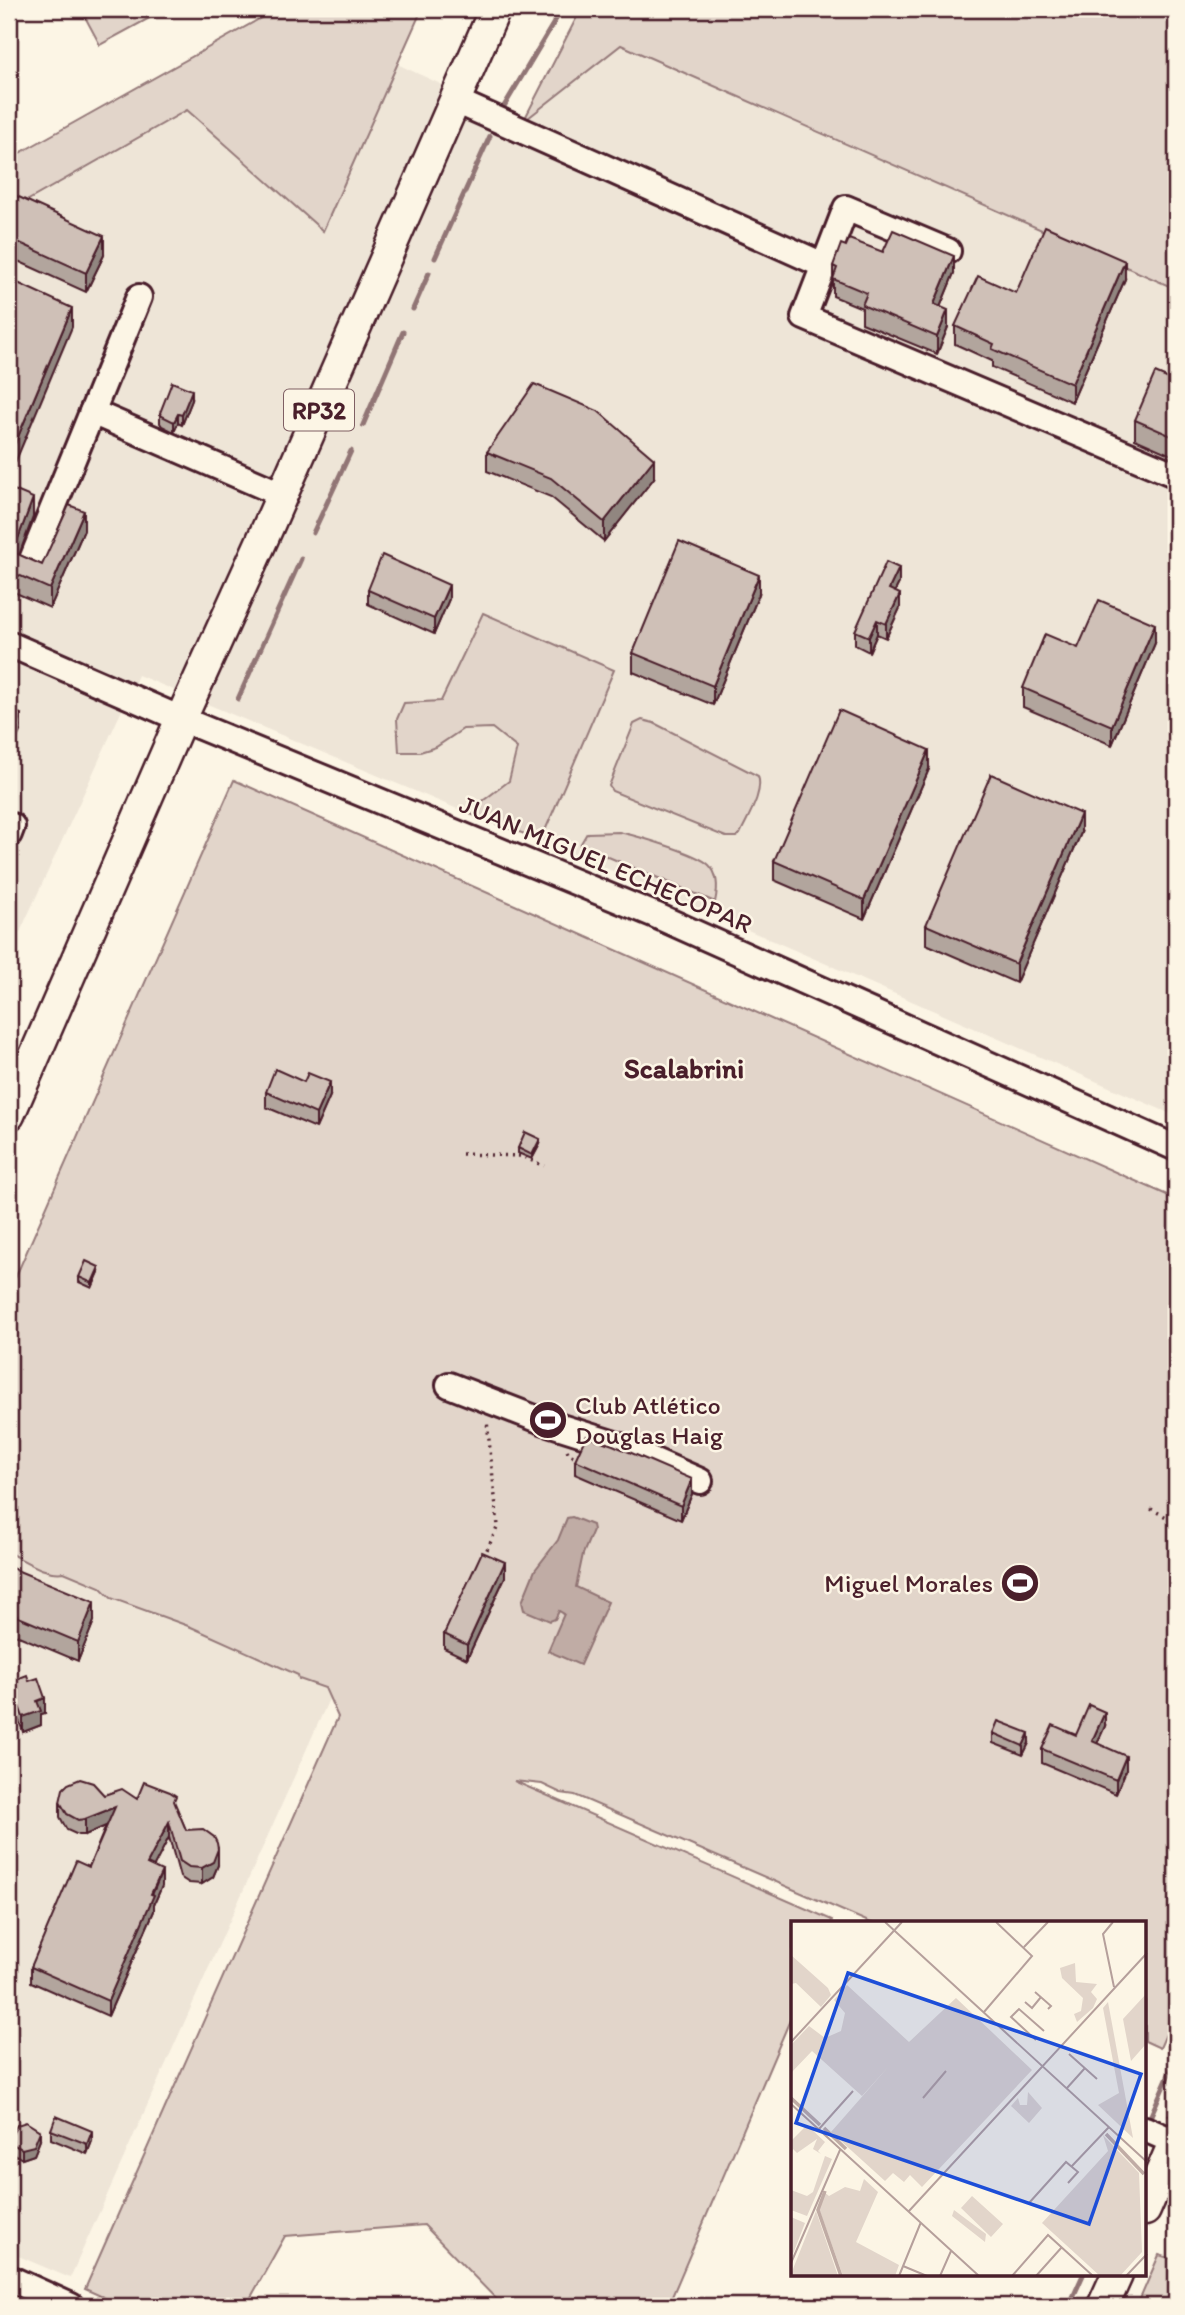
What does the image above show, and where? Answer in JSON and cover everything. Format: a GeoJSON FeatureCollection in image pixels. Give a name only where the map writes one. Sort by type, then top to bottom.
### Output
{"type":"FeatureCollection","features":[{"type":"Feature","properties":{"kind":"main road","name":"RP32"},"geometry":{"type":"LineString","coordinates":[[9,1115],[495,9]]}},
{"type":"Feature","properties":{"kind":"main road"},"geometry":{"type":"LineString","coordinates":[[1146,2208],[1175,2140]]}},
{"type":"Feature","properties":{"kind":"main road"},"geometry":{"type":"LineString","coordinates":[[1103,2306],[1117,2276]]}},
{"type":"Feature","properties":{"kind":"street"},"geometry":{"type":"LineString","coordinates":[[454,100],[823,265]]}},
{"type":"Feature","properties":{"kind":"street"},"geometry":{"type":"LineString","coordinates":[[948,250],[846,208],[804,317],[1176,475]]}},
{"type":"Feature","properties":{"kind":"street"},"geometry":{"type":"LineString","coordinates":[[31,562],[139,297]]}},
{"type":"Feature","properties":{"kind":"street"},"geometry":{"type":"LineString","coordinates":[[92,412],[281,494]]}},
{"type":"Feature","properties":{"kind":"street","name":"JUAN MIGUEL ECHECOPAR"},"geometry":{"type":"LineString","coordinates":[[9,644],[181,719],[655,915],[1176,1147]]}},
{"type":"Feature","properties":{"kind":"street"},"geometry":{"type":"LineString","coordinates":[[449,1385],[618,1445],[700,1481]]}},
{"type":"Feature","properties":{"kind":"street"},"geometry":{"type":"LineString","coordinates":[[1146,2129],[1175,2140]]}},
{"type":"Feature","properties":{"kind":"street"},"geometry":{"type":"LineString","coordinates":[[9,2277],[71,2306]]}},
{"type":"Feature","properties":{"kind":"path"},"geometry":{"type":"LineString","coordinates":[[462,1154],[521,1156],[544,1166]]}},
{"type":"Feature","properties":{"kind":"path"},"geometry":{"type":"LineString","coordinates":[[482,1561],[498,1526],[485,1400]]}},
{"type":"Feature","properties":{"kind":"path"},"geometry":{"type":"LineString","coordinates":[[1152,1509],[1176,1522]]}},
{"type":"Feature","properties":{"kind":"shaded area"},"geometry":{"type":"Polygon","coordinates":[[[99,9],[166,9],[100,45],[85,17],[99,9]]]}},
{"type":"Feature","properties":{"kind":"shaded area"},"geometry":{"type":"Polygon","coordinates":[[[277,9],[422,9],[323,231],[187,110],[9,211],[9,159],[277,9]]]}},
{"type":"Feature","properties":{"kind":"shaded area"},"geometry":{"type":"Polygon","coordinates":[[[581,9],[1176,9],[1176,289],[621,45],[523,122],[581,9]]]}},
{"type":"Feature","properties":{"kind":"shaded area"},"geometry":{"type":"Polygon","coordinates":[[[621,44],[1176,289],[1176,1116],[541,840],[467,813],[138,675],[9,956],[9,213],[187,109],[322,230],[397,64],[523,122],[621,44]]]}},
{"type":"Feature","properties":{"kind":"shaded area"},"geometry":{"type":"Polygon","coordinates":[[[483,613],[614,670],[541,840],[467,813],[509,781],[517,748],[492,728],[463,729],[436,747],[420,752],[399,752],[397,719],[404,703],[441,701],[483,613]]]}},
{"type":"Feature","properties":{"kind":"shaded area"},"geometry":{"type":"Polygon","coordinates":[[[642,720],[654,723],[758,776],[757,798],[740,834],[726,837],[612,791],[609,786],[634,724],[642,720]]]}},
{"type":"Feature","properties":{"kind":"shaded area","name":"Club Atlético Douglas Haig"},"geometry":{"type":"Polygon","coordinates":[[[234,780],[1176,1199],[1176,2011],[1160,2048],[1146,2041],[1146,1921],[866,1921],[575,1795],[561,1793],[542,1784],[514,1781],[832,1920],[791,1921],[791,2018],[668,2306],[503,2306],[424,2225],[285,2236],[246,2306],[123,2306],[85,2289],[338,1717],[325,1688],[299,1679],[298,1675],[191,1627],[111,1598],[100,1587],[64,1572],[42,1569],[9,1553],[9,1292],[234,780]]]}},
{"type":"Feature","properties":{"kind":"shaded area"},"geometry":{"type":"Polygon","coordinates":[[[619,832],[680,850],[709,865],[717,882],[715,902],[580,845],[587,833],[619,832]]]}},
{"type":"Feature","properties":{"kind":"shaded area"},"geometry":{"type":"Polygon","coordinates":[[[572,1517],[592,1525],[593,1530],[583,1554],[576,1587],[608,1602],[580,1665],[548,1651],[564,1614],[559,1611],[555,1619],[550,1621],[524,1610],[522,1602],[535,1570],[558,1540],[567,1518],[572,1517]]]}},
{"type":"Feature","properties":{"kind":"shaded area"},"geometry":{"type":"Polygon","coordinates":[[[9,1547],[333,1690],[70,2278],[9,2252],[9,1547]]]}},
{"type":"Feature","properties":{"kind":"shaded area"},"geometry":{"type":"Polygon","coordinates":[[[1159,2255],[1176,2260],[1176,2306],[1137,2306],[1159,2255]]]}},
{"type":"Feature","properties":{"kind":"building"},"geometry":{"type":"Polygon","coordinates":[[[10,193],[104,236],[86,273],[9,238],[10,193]]]}},
{"type":"Feature","properties":{"kind":"building"},"geometry":{"type":"Polygon","coordinates":[[[1045,226],[1125,261],[1072,384],[992,349],[994,344],[955,326],[978,276],[1016,293],[1045,226]]]}},
{"type":"Feature","properties":{"kind":"building"},"geometry":{"type":"Polygon","coordinates":[[[893,230],[954,256],[934,304],[948,310],[937,337],[862,305],[867,293],[833,279],[837,268],[833,266],[841,244],[846,246],[849,239],[883,252],[893,230]]]}},
{"type":"Feature","properties":{"kind":"building"},"geometry":{"type":"Polygon","coordinates":[[[9,279],[72,308],[9,458],[9,279]]]}},
{"type":"Feature","properties":{"kind":"building"},"geometry":{"type":"Polygon","coordinates":[[[1155,373],[1176,382],[1176,438],[1135,420],[1155,373]]]}},
{"type":"Feature","properties":{"kind":"building"},"geometry":{"type":"Polygon","coordinates":[[[172,382],[192,390],[182,415],[178,414],[174,422],[160,413],[172,382]]]}},
{"type":"Feature","properties":{"kind":"building"},"geometry":{"type":"Polygon","coordinates":[[[534,384],[598,411],[654,459],[604,522],[551,478],[487,452],[534,384]]]}},
{"type":"Feature","properties":{"kind":"building"},"geometry":{"type":"Polygon","coordinates":[[[9,488],[33,498],[13,552],[42,565],[69,505],[84,511],[50,589],[9,571],[9,488]]]}},
{"type":"Feature","properties":{"kind":"building"},"geometry":{"type":"Polygon","coordinates":[[[679,541],[759,575],[713,686],[633,653],[679,541]]]}},
{"type":"Feature","properties":{"kind":"building"},"geometry":{"type":"Polygon","coordinates":[[[382,555],[449,585],[434,619],[368,590],[382,555]]]}},
{"type":"Feature","properties":{"kind":"building"},"geometry":{"type":"Polygon","coordinates":[[[886,562],[899,568],[889,589],[900,594],[886,624],[877,620],[869,637],[855,631],[886,562]]]}},
{"type":"Feature","properties":{"kind":"building"},"geometry":{"type":"Polygon","coordinates":[[[1099,600],[1155,624],[1112,726],[1023,688],[1045,634],[1078,648],[1099,600]]]}},
{"type":"Feature","properties":{"kind":"building"},"geometry":{"type":"Polygon","coordinates":[[[9,709],[21,714],[9,744],[9,709]]]}},
{"type":"Feature","properties":{"kind":"building"},"geometry":{"type":"Polygon","coordinates":[[[839,710],[929,750],[864,900],[774,861],[839,710]]]}},
{"type":"Feature","properties":{"kind":"building"},"geometry":{"type":"Polygon","coordinates":[[[991,774],[1081,814],[1016,964],[926,925],[991,774]]]}},
{"type":"Feature","properties":{"kind":"building"},"geometry":{"type":"Polygon","coordinates":[[[275,1069],[304,1082],[308,1073],[330,1082],[316,1114],[266,1092],[275,1069]]]}},
{"type":"Feature","properties":{"kind":"building"},"geometry":{"type":"Polygon","coordinates":[[[525,1132],[540,1139],[532,1155],[518,1148],[525,1132]]]}},
{"type":"Feature","properties":{"kind":"building"},"geometry":{"type":"Polygon","coordinates":[[[86,1261],[99,1267],[92,1283],[79,1277],[86,1261]]]}},
{"type":"Feature","properties":{"kind":"building"},"geometry":{"type":"Polygon","coordinates":[[[586,1436],[692,1479],[681,1506],[575,1460],[586,1436]]]}},
{"type":"Feature","properties":{"kind":"building"},"geometry":{"type":"Polygon","coordinates":[[[482,1552],[505,1562],[467,1645],[444,1634],[482,1552]]]}},
{"type":"Feature","properties":{"kind":"building"},"geometry":{"type":"Polygon","coordinates":[[[9,1567],[94,1602],[78,1642],[9,1613],[9,1567]]]}},
{"type":"Feature","properties":{"kind":"building"},"geometry":{"type":"Polygon","coordinates":[[[27,1675],[29,1681],[38,1678],[45,1698],[37,1701],[41,1711],[23,1717],[11,1684],[9,1690],[9,1682],[27,1675]]]}},
{"type":"Feature","properties":{"kind":"building"},"geometry":{"type":"Polygon","coordinates":[[[1089,1705],[1105,1712],[1092,1741],[1126,1756],[1116,1780],[1042,1749],[1053,1725],[1076,1735],[1089,1705]]]}},
{"type":"Feature","properties":{"kind":"building"},"geometry":{"type":"Polygon","coordinates":[[[998,1721],[1029,1733],[1023,1746],[993,1733],[998,1721]]]}},
{"type":"Feature","properties":{"kind":"building"},"geometry":{"type":"Polygon","coordinates":[[[80,1779],[93,1783],[104,1795],[122,1789],[137,1799],[144,1782],[170,1792],[176,1796],[174,1801],[186,1830],[203,1829],[214,1837],[218,1849],[213,1862],[202,1868],[189,1867],[180,1861],[169,1822],[147,1864],[162,1871],[151,1894],[154,1895],[108,2001],[31,1967],[76,1861],[89,1867],[115,1807],[85,1819],[78,1820],[67,1814],[60,1802],[63,1789],[80,1779]]]}},
{"type":"Feature","properties":{"kind":"building"},"geometry":{"type":"Polygon","coordinates":[[[56,2116],[92,2131],[87,2144],[51,2130],[56,2116]]]}},
{"type":"Feature","properties":{"kind":"building"},"geometry":{"type":"Polygon","coordinates":[[[26,2122],[40,2131],[34,2146],[22,2149],[14,2145],[11,2136],[17,2125],[26,2122]]]}},
{"type":"Feature","properties":{"kind":"waterway"},"geometry":{"type":"LineString","coordinates":[[503,108],[562,9]]}},
{"type":"Feature","properties":{"kind":"waterway"},"geometry":{"type":"LineString","coordinates":[[435,258],[490,136]]}},
{"type":"Feature","properties":{"kind":"waterway"},"geometry":{"type":"LineString","coordinates":[[413,309],[429,273]]}},
{"type":"Feature","properties":{"kind":"waterway"},"geometry":{"type":"LineString","coordinates":[[363,425],[403,332]]}},
{"type":"Feature","properties":{"kind":"waterway"},"geometry":{"type":"LineString","coordinates":[[313,533],[351,451]]}},
{"type":"Feature","properties":{"kind":"waterway"},"geometry":{"type":"LineString","coordinates":[[238,699],[301,559]]}},
{"type":"Feature","properties":{"kind":"waterway"},"geometry":{"type":"LineString","coordinates":[[1148,2122],[1176,2058]]}},
{"type":"Feature","properties":{"kind":"waterway"},"geometry":{"type":"LineString","coordinates":[[1069,2306],[1083,2276]]}},
{"type":"Feature","properties":{"kind":"place","name":"Club Atlético Douglas Haig"},"geometry":{"type":"Point","coordinates":[548,1420]}},
{"type":"Feature","properties":{"kind":"place","name":"Miguel Morales"},"geometry":{"type":"Point","coordinates":[1020,1583]}},
{"type":"Feature","properties":{"kind":"district","name":"Scalabrini"},"geometry":{"type":"Point","coordinates":[684,1068]}}]}
